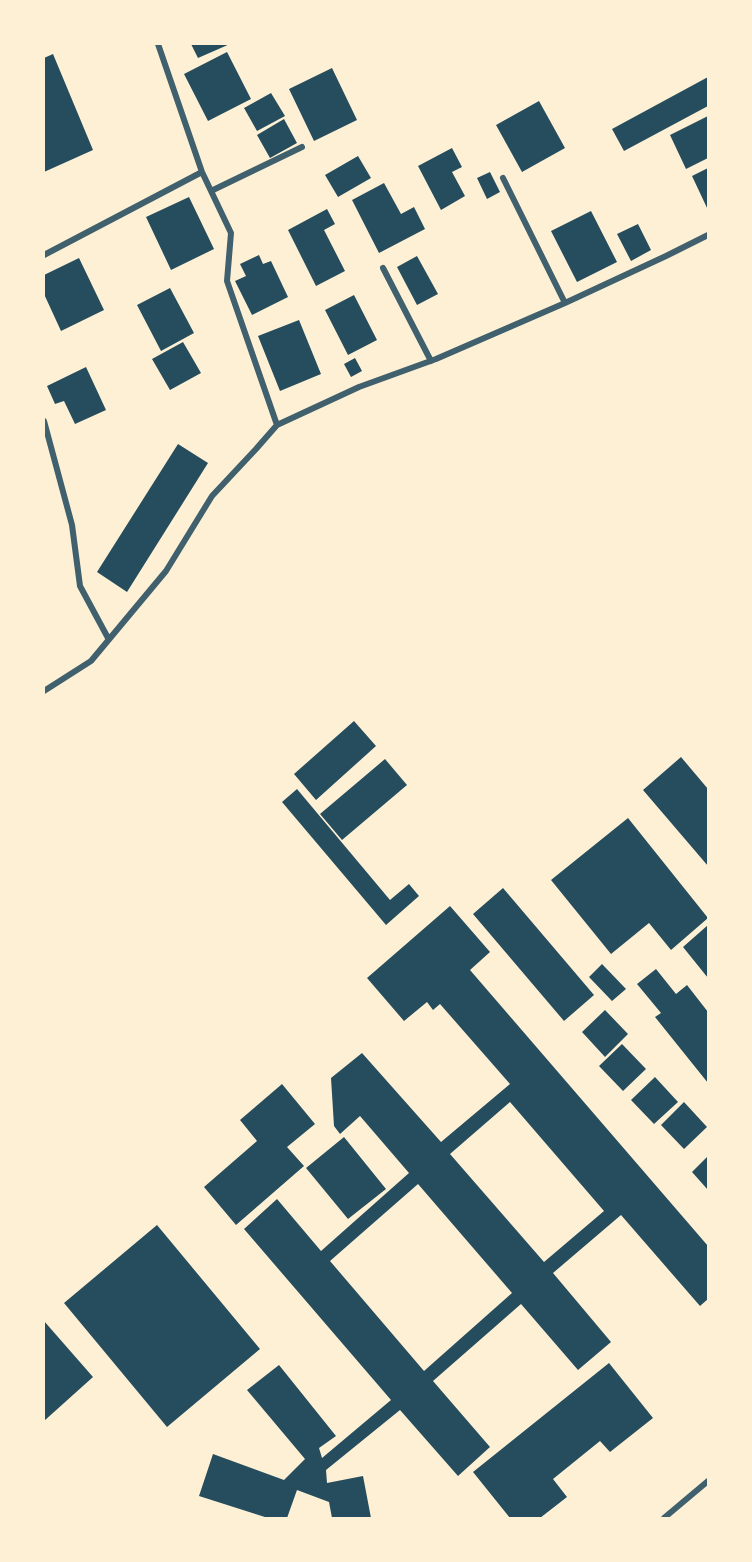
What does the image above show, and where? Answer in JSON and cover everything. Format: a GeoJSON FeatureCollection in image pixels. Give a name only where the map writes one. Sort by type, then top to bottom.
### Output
{"type":"FeatureCollection","features":[{"type":"Feature","properties":{"kind":"street"},"geometry":{"type":"LineString","coordinates":[[158,44],[202,172],[231,233],[227,281],[277,425]]}},
{"type":"Feature","properties":{"kind":"street"},"geometry":{"type":"LineString","coordinates":[[211,191],[302,147]]}},
{"type":"Feature","properties":{"kind":"street"},"geometry":{"type":"LineString","coordinates":[[44,255],[202,172]]}},
{"type":"Feature","properties":{"kind":"street"},"geometry":{"type":"LineString","coordinates":[[503,178],[565,303]]}},
{"type":"Feature","properties":{"kind":"street"},"geometry":{"type":"LineString","coordinates":[[44,691],[91,661],[166,571],[212,496],[277,425],[359,387],[431,361],[565,303],[708,235]]}},
{"type":"Feature","properties":{"kind":"street"},"geometry":{"type":"LineString","coordinates":[[383,268],[431,361]]}},
{"type":"Feature","properties":{"kind":"street"},"geometry":{"type":"LineString","coordinates":[[44,421],[72,525],[80,586],[108,638]]}},
{"type":"Feature","properties":{"kind":"street"},"geometry":{"type":"LineString","coordinates":[[664,1518],[708,1481]]}},
{"type":"Feature","properties":{"kind":"building"},"geometry":{"type":"Polygon","coordinates":[[[191,44],[230,44],[198,58],[191,44]]]}},
{"type":"Feature","properties":{"kind":"building"},"geometry":{"type":"Polygon","coordinates":[[[227,52],[251,99],[208,121],[184,74],[227,52]]]}},
{"type":"Feature","properties":{"kind":"building"},"geometry":{"type":"Polygon","coordinates":[[[53,54],[93,150],[44,172],[44,58],[53,54]]]}},
{"type":"Feature","properties":{"kind":"building"},"geometry":{"type":"Polygon","coordinates":[[[332,68],[357,120],[314,141],[289,89],[332,68]]]}},
{"type":"Feature","properties":{"kind":"building"},"geometry":{"type":"Polygon","coordinates":[[[708,77],[708,106],[624,151],[612,129],[708,77]]]}},
{"type":"Feature","properties":{"kind":"building"},"geometry":{"type":"Polygon","coordinates":[[[271,93],[285,116],[257,131],[244,108],[271,93]]]}},
{"type":"Feature","properties":{"kind":"building"},"geometry":{"type":"Polygon","coordinates":[[[539,101],[565,148],[522,172],[496,125],[539,101]]]}},
{"type":"Feature","properties":{"kind":"building"},"geometry":{"type":"Polygon","coordinates":[[[708,116],[708,158],[686,169],[670,135],[708,116]]]}},
{"type":"Feature","properties":{"kind":"building"},"geometry":{"type":"Polygon","coordinates":[[[284,119],[297,143],[270,158],[257,135],[284,119]]]}},
{"type":"Feature","properties":{"kind":"building"},"geometry":{"type":"Polygon","coordinates":[[[452,148],[462,167],[452,172],[465,196],[441,210],[418,166],[452,148]]]}},
{"type":"Feature","properties":{"kind":"building"},"geometry":{"type":"Polygon","coordinates":[[[358,156],[371,178],[338,197],[325,175],[358,156]]]}},
{"type":"Feature","properties":{"kind":"building"},"geometry":{"type":"Polygon","coordinates":[[[708,168],[708,210],[692,176],[708,168]]]}},
{"type":"Feature","properties":{"kind":"building"},"geometry":{"type":"Polygon","coordinates":[[[490,172],[500,192],[487,199],[477,178],[490,172]]]}},
{"type":"Feature","properties":{"kind":"building"},"geometry":{"type":"Polygon","coordinates":[[[384,183],[401,214],[414,207],[425,229],[379,253],[352,200],[384,183]]]}},
{"type":"Feature","properties":{"kind":"building"},"geometry":{"type":"Polygon","coordinates":[[[189,197],[214,249],[171,270],[146,217],[189,197]]]}},
{"type":"Feature","properties":{"kind":"building"},"geometry":{"type":"Polygon","coordinates":[[[327,209],[335,224],[324,230],[345,271],[316,286],[288,230],[327,209]]]}},
{"type":"Feature","properties":{"kind":"building"},"geometry":{"type":"Polygon","coordinates":[[[591,211],[617,262],[577,282],[551,231],[591,211]]]}},
{"type":"Feature","properties":{"kind":"building"},"geometry":{"type":"Polygon","coordinates":[[[638,224],[651,250],[631,261],[617,234],[638,224]]]}},
{"type":"Feature","properties":{"kind":"building"},"geometry":{"type":"Polygon","coordinates":[[[259,255],[263,264],[271,261],[288,297],[252,315],[235,281],[246,276],[240,264],[259,255]]]}},
{"type":"Feature","properties":{"kind":"building"},"geometry":{"type":"Polygon","coordinates":[[[417,256],[438,294],[417,305],[397,267],[417,256]]]}},
{"type":"Feature","properties":{"kind":"building"},"geometry":{"type":"Polygon","coordinates":[[[79,258],[104,310],[61,331],[44,294],[44,275],[79,258]]]}},
{"type":"Feature","properties":{"kind":"building"},"geometry":{"type":"Polygon","coordinates":[[[170,288],[194,333],[161,351],[137,305],[170,288]]]}},
{"type":"Feature","properties":{"kind":"building"},"geometry":{"type":"Polygon","coordinates":[[[354,295],[377,340],[348,355],[325,310],[354,295]]]}},
{"type":"Feature","properties":{"kind":"building"},"geometry":{"type":"Polygon","coordinates":[[[299,320],[321,374],[280,391],[258,336],[299,320]]]}},
{"type":"Feature","properties":{"kind":"building"},"geometry":{"type":"Polygon","coordinates":[[[183,342],[201,373],[170,390],[152,359],[183,342]]]}},
{"type":"Feature","properties":{"kind":"building"},"geometry":{"type":"Polygon","coordinates":[[[355,358],[362,371],[351,377],[344,364],[355,358]]]}},
{"type":"Feature","properties":{"kind":"building"},"geometry":{"type":"Polygon","coordinates":[[[86,367],[106,410],[75,424],[64,401],[55,404],[47,386],[86,367]]]}},
{"type":"Feature","properties":{"kind":"building"},"geometry":{"type":"Polygon","coordinates":[[[178,444],[208,463],[127,592],[97,572],[178,444]]]}},
{"type":"Feature","properties":{"kind":"building"},"geometry":{"type":"Polygon","coordinates":[[[354,721],[376,746],[316,800],[294,774],[354,721]]]}},
{"type":"Feature","properties":{"kind":"building"},"geometry":{"type":"Polygon","coordinates":[[[681,757],[708,789],[708,866],[643,790],[681,757]]]}},
{"type":"Feature","properties":{"kind":"building"},"geometry":{"type":"Polygon","coordinates":[[[385,759],[407,785],[342,840],[320,814],[385,759]]]}},
{"type":"Feature","properties":{"kind":"building"},"geometry":{"type":"Polygon","coordinates":[[[297,789],[390,900],[409,884],[419,896],[386,925],[282,802],[297,789]]]}},
{"type":"Feature","properties":{"kind":"building"},"geometry":{"type":"Polygon","coordinates":[[[628,818],[708,918],[671,950],[649,923],[611,954],[551,880],[628,818]]]}},
{"type":"Feature","properties":{"kind":"building"},"geometry":{"type":"Polygon","coordinates":[[[503,888],[594,995],[564,1021],[473,914],[503,888]]]}},
{"type":"Feature","properties":{"kind":"building"},"geometry":{"type":"Polygon","coordinates":[[[450,906],[490,952],[470,970],[708,1246],[708,1299],[700,1306],[621,1215],[553,1273],[611,1342],[578,1370],[521,1304],[433,1381],[490,1447],[458,1476],[400,1410],[326,1470],[327,1483],[363,1476],[371,1518],[332,1518],[329,1502],[297,1490],[287,1518],[268,1518],[199,1496],[213,1454],[284,1480],[305,1459],[247,1390],[279,1365],[336,1436],[319,1448],[322,1458],[391,1400],[244,1229],[277,1199],[321,1251],[409,1173],[360,1116],[340,1134],[334,1126],[331,1078],[362,1053],[441,1142],[510,1084],[440,1004],[433,1010],[427,1002],[404,1021],[367,978],[450,906]],[[510,1102],[450,1154],[544,1262],[604,1211],[510,1102]],[[418,1184],[330,1261],[424,1371],[512,1293],[418,1184]]]}},
{"type":"Feature","properties":{"kind":"building"},"geometry":{"type":"Polygon","coordinates":[[[708,925],[708,978],[683,947],[708,925]]]}},
{"type":"Feature","properties":{"kind":"building"},"geometry":{"type":"Polygon","coordinates":[[[602,964],[626,989],[612,1001],[589,977],[602,964]]]}},
{"type":"Feature","properties":{"kind":"building"},"geometry":{"type":"Polygon","coordinates":[[[656,969],[676,994],[687,985],[708,1012],[708,1083],[655,1017],[661,1013],[637,984],[656,969]]]}},
{"type":"Feature","properties":{"kind":"building"},"geometry":{"type":"Polygon","coordinates":[[[605,1010],[628,1034],[605,1057],[582,1032],[605,1010]]]}},
{"type":"Feature","properties":{"kind":"building"},"geometry":{"type":"Polygon","coordinates":[[[622,1044],[646,1069],[623,1091],[599,1066],[622,1044]]]}},
{"type":"Feature","properties":{"kind":"building"},"geometry":{"type":"Polygon","coordinates":[[[655,1077],[678,1102],[654,1124],[631,1100],[655,1077]]]}},
{"type":"Feature","properties":{"kind":"building"},"geometry":{"type":"Polygon","coordinates":[[[282,1084],[315,1124],[287,1147],[304,1166],[236,1225],[204,1187],[257,1141],[240,1120],[282,1084]]]}},
{"type":"Feature","properties":{"kind":"building"},"geometry":{"type":"Polygon","coordinates":[[[684,1102],[707,1127],[684,1149],[661,1125],[684,1102]]]}},
{"type":"Feature","properties":{"kind":"building"},"geometry":{"type":"Polygon","coordinates":[[[344,1137],[386,1189],[348,1219],[306,1168],[344,1137]]]}},
{"type":"Feature","properties":{"kind":"building"},"geometry":{"type":"Polygon","coordinates":[[[708,1156],[708,1190],[692,1172],[708,1156]]]}},
{"type":"Feature","properties":{"kind":"building"},"geometry":{"type":"Polygon","coordinates":[[[157,1225],[260,1349],[167,1427],[64,1303],[157,1225]]]}},
{"type":"Feature","properties":{"kind":"building"},"geometry":{"type":"Polygon","coordinates":[[[44,1321],[93,1377],[44,1421],[44,1321]]]}},
{"type":"Feature","properties":{"kind":"building"},"geometry":{"type":"Polygon","coordinates":[[[609,1363],[653,1418],[610,1452],[600,1441],[553,1479],[567,1497],[540,1518],[510,1518],[473,1472],[609,1363]]]}}]}
